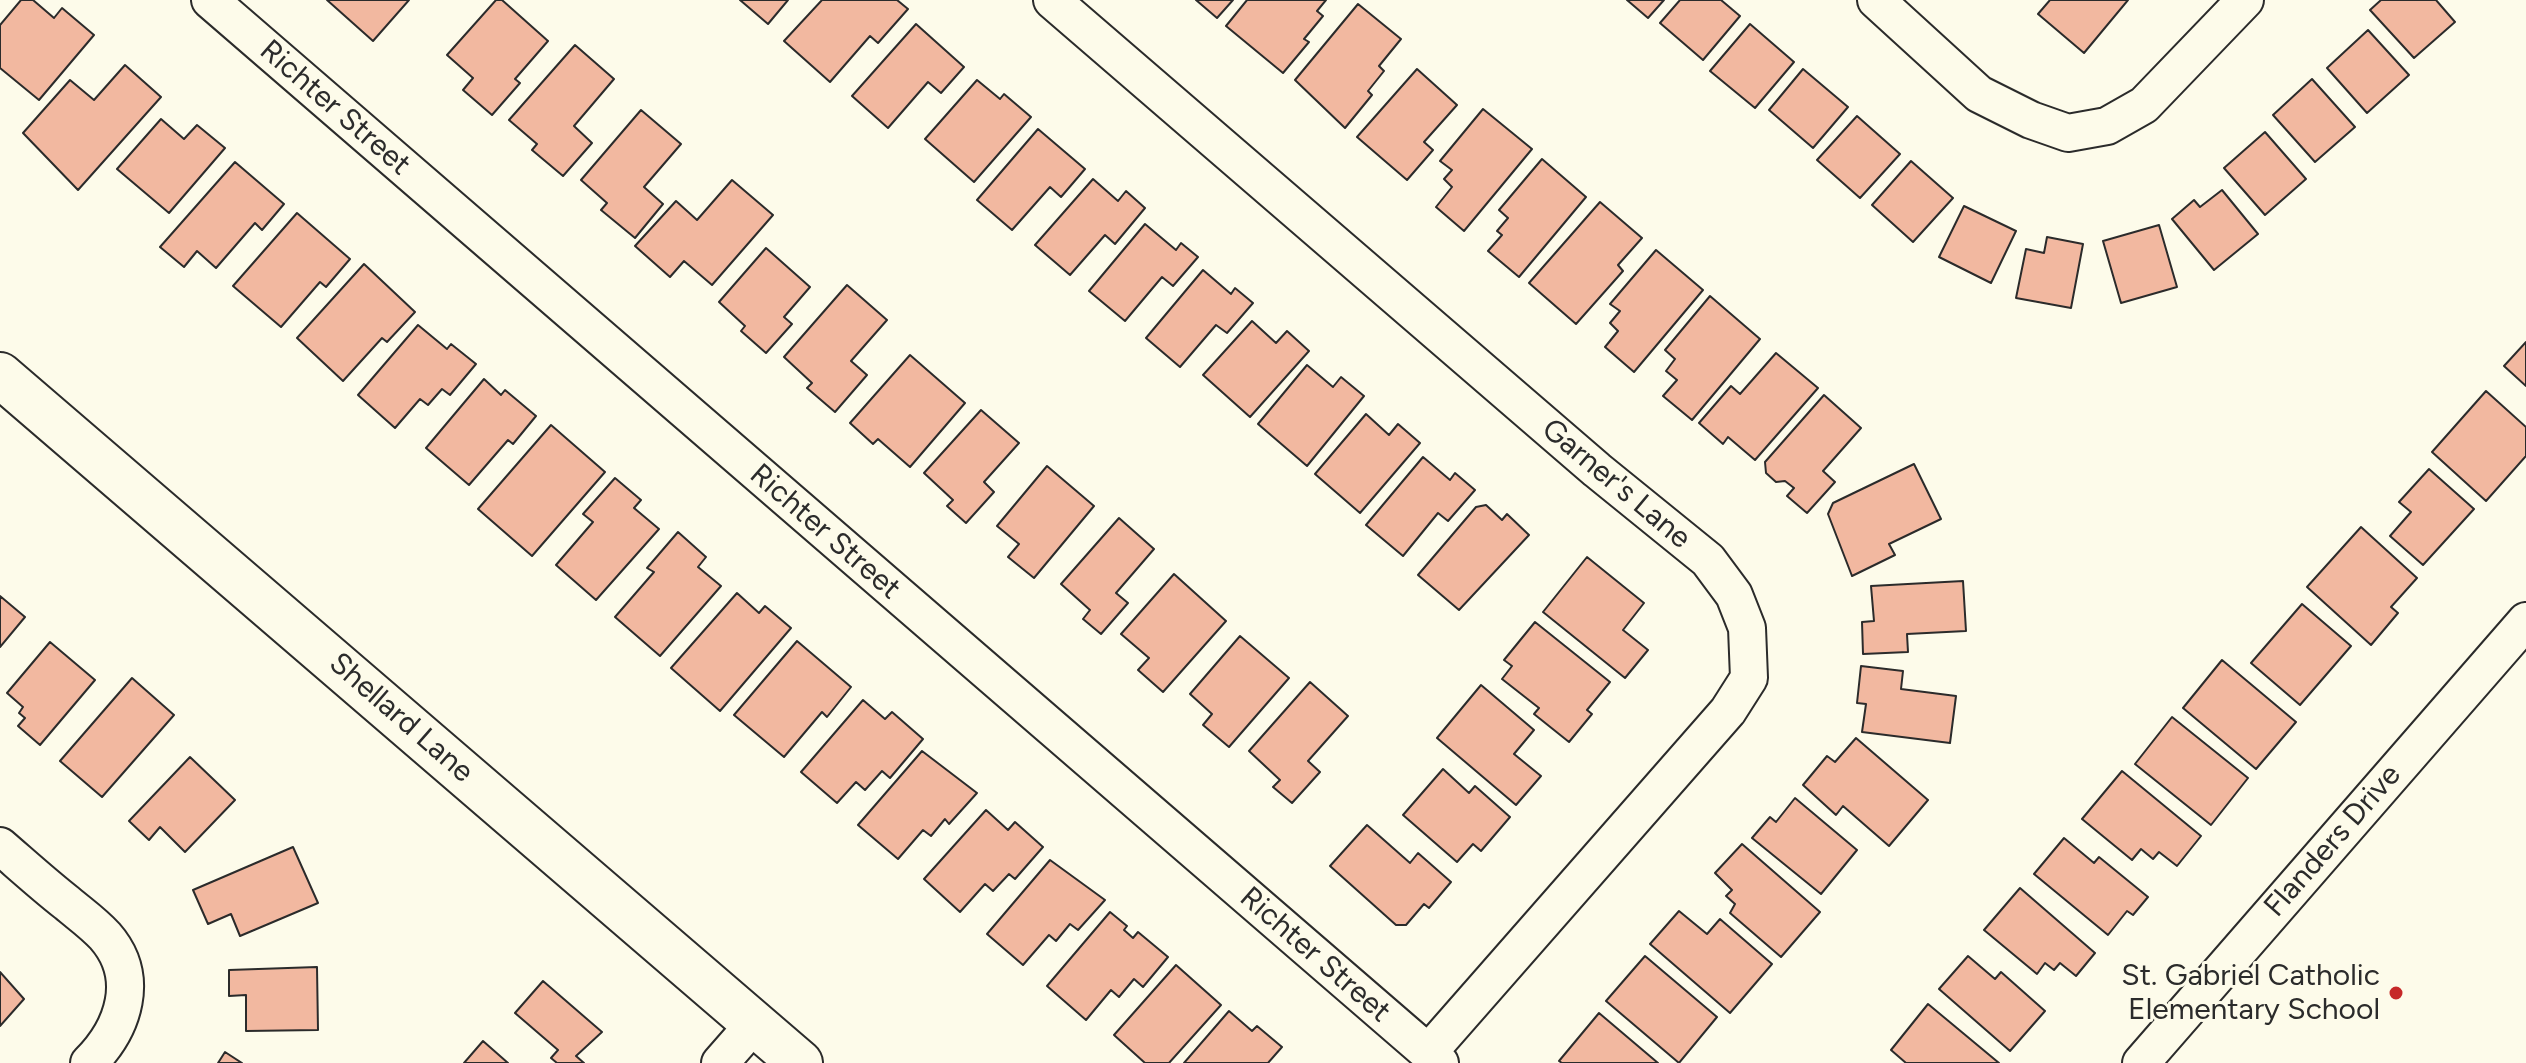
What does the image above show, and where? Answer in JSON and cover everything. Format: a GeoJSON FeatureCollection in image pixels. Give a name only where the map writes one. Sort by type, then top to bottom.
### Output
{"type":"FeatureCollection","features":[{"type":"Feature","properties":{"kind":"main road","name":"Shellard Lane"},"geometry":{"type":"LineString","coordinates":[[0,375],[800,1063]]}},
{"type":"Feature","properties":{"kind":"street","name":"Richter Street"},"geometry":{"type":"LineString","coordinates":[[210,0],[1434,1058]]}},
{"type":"Feature","properties":{"kind":"street","name":"Garner's Lane"},"geometry":{"type":"LineString","coordinates":[[1052,0],[1597,470],[1708,560],[1734,595],[1747,628],[1749,678],[1728,711],[1434,1058]]}},
{"type":"Feature","properties":{"kind":"street"},"geometry":{"type":"LineString","coordinates":[[1876,0],[1979,94],[2031,120],[2068,133],[2107,126],[2144,105],[2245,0]]}},
{"type":"Feature","properties":{"kind":"street","name":"Flanders Drive"},"geometry":{"type":"LineString","coordinates":[[2141,1063],[2526,621]]}},
{"type":"Feature","properties":{"kind":"street"},"geometry":{"type":"LineString","coordinates":[[0,846],[89,920],[107,938],[120,960],[126,986],[123,1009],[114,1031],[89,1063]]}},
{"type":"Feature","properties":{"kind":"street"},"geometry":{"type":"LineString","coordinates":[[720,1063],[755,1023]]}},
{"type":"Feature","properties":{"kind":"building"},"geometry":{"type":"Polygon","coordinates":[[[21,0],[33,0],[54,18],[62,8],[94,35],[39,100],[0,68],[0,25],[21,0]]]}},
{"type":"Feature","properties":{"kind":"building"},"geometry":{"type":"Polygon","coordinates":[[[327,0],[409,0],[373,41],[327,0]]]}},
{"type":"Feature","properties":{"kind":"building"},"geometry":{"type":"Polygon","coordinates":[[[496,0],[502,0],[548,41],[515,79],[520,83],[492,115],[463,90],[473,78],[447,55],[496,0]]]}},
{"type":"Feature","properties":{"kind":"building"},"geometry":{"type":"Polygon","coordinates":[[[740,0],[788,0],[768,24],[740,0]]]}},
{"type":"Feature","properties":{"kind":"building"},"geometry":{"type":"Polygon","coordinates":[[[822,0],[897,0],[908,9],[878,43],[870,36],[830,82],[784,41],[822,0]]]}},
{"type":"Feature","properties":{"kind":"building"},"geometry":{"type":"Polygon","coordinates":[[[1196,0],[1233,0],[1217,18],[1196,0]]]}},
{"type":"Feature","properties":{"kind":"building"},"geometry":{"type":"Polygon","coordinates":[[[1247,0],[1326,0],[1317,11],[1323,16],[1304,39],[1309,42],[1283,73],[1226,26],[1247,0]]]}},
{"type":"Feature","properties":{"kind":"building"},"geometry":{"type":"Polygon","coordinates":[[[1627,0],[1664,0],[1648,18],[1627,0]]]}},
{"type":"Feature","properties":{"kind":"building"},"geometry":{"type":"Polygon","coordinates":[[[1680,0],[1721,0],[1740,16],[1703,60],[1660,23],[1680,0]]]}},
{"type":"Feature","properties":{"kind":"building"},"geometry":{"type":"Polygon","coordinates":[[[2050,0],[2128,0],[2084,53],[2038,14],[2050,0]]]}},
{"type":"Feature","properties":{"kind":"building"},"geometry":{"type":"Polygon","coordinates":[[[2381,0],[2436,0],[2455,22],[2414,58],[2370,10],[2381,0]]]}},
{"type":"Feature","properties":{"kind":"building"},"geometry":{"type":"Polygon","coordinates":[[[1358,4],[1401,39],[1379,66],[1384,71],[1368,91],[1372,95],[1345,128],[1295,80],[1358,4]]]}},
{"type":"Feature","properties":{"kind":"building"},"geometry":{"type":"Polygon","coordinates":[[[916,24],[964,67],[941,93],[928,82],[888,128],[852,96],[916,24]]]}},
{"type":"Feature","properties":{"kind":"building"},"geometry":{"type":"Polygon","coordinates":[[[1750,24],[1794,62],[1755,108],[1710,71],[1750,24]]]}},
{"type":"Feature","properties":{"kind":"building"},"geometry":{"type":"Polygon","coordinates":[[[2368,30],[2409,75],[2367,113],[2327,68],[2368,30]]]}},
{"type":"Feature","properties":{"kind":"building"},"geometry":{"type":"Polygon","coordinates":[[[575,45],[614,79],[574,126],[592,143],[563,176],[532,150],[537,144],[509,120],[575,45]]]}},
{"type":"Feature","properties":{"kind":"building"},"geometry":{"type":"Polygon","coordinates":[[[125,65],[161,97],[78,190],[23,133],[70,80],[94,100],[125,65]]]}},
{"type":"Feature","properties":{"kind":"building"},"geometry":{"type":"Polygon","coordinates":[[[1417,69],[1457,105],[1424,142],[1433,150],[1407,180],[1357,137],[1417,69]]]}},
{"type":"Feature","properties":{"kind":"building"},"geometry":{"type":"Polygon","coordinates":[[[1803,69],[1848,107],[1813,148],[1769,110],[1803,69]]]}},
{"type":"Feature","properties":{"kind":"building"},"geometry":{"type":"Polygon","coordinates":[[[2312,79],[2355,127],[2315,162],[2273,115],[2312,79]]]}},
{"type":"Feature","properties":{"kind":"building"},"geometry":{"type":"Polygon","coordinates":[[[977,80],[1000,99],[1004,94],[1031,117],[974,182],[925,139],[977,80]]]}},
{"type":"Feature","properties":{"kind":"building"},"geometry":{"type":"Polygon","coordinates":[[[1483,109],[1532,149],[1464,231],[1436,207],[1452,187],[1444,179],[1452,170],[1440,161],[1483,109]]]}},
{"type":"Feature","properties":{"kind":"building"},"geometry":{"type":"Polygon","coordinates":[[[641,110],[681,144],[644,187],[663,204],[635,238],[601,210],[607,203],[581,180],[641,110]]]}},
{"type":"Feature","properties":{"kind":"building"},"geometry":{"type":"Polygon","coordinates":[[[1857,116],[1900,154],[1860,198],[1817,160],[1857,116]]]}},
{"type":"Feature","properties":{"kind":"building"},"geometry":{"type":"Polygon","coordinates":[[[161,119],[184,139],[197,125],[225,148],[169,213],[117,169],[161,119]]]}},
{"type":"Feature","properties":{"kind":"building"},"geometry":{"type":"Polygon","coordinates":[[[1038,129],[1085,169],[1061,197],[1050,187],[1012,230],[977,200],[1038,129]]]}},
{"type":"Feature","properties":{"kind":"building"},"geometry":{"type":"Polygon","coordinates":[[[2265,132],[2306,179],[2265,215],[2224,168],[2265,132]]]}},
{"type":"Feature","properties":{"kind":"building"},"geometry":{"type":"Polygon","coordinates":[[[1542,159],[1586,197],[1519,277],[1488,251],[1502,235],[1497,231],[1508,218],[1499,210],[1542,159]]]}},
{"type":"Feature","properties":{"kind":"building"},"geometry":{"type":"Polygon","coordinates":[[[1911,161],[1953,198],[1913,242],[1872,205],[1911,161]]]}},
{"type":"Feature","properties":{"kind":"building"},"geometry":{"type":"Polygon","coordinates":[[[235,162],[284,204],[262,230],[255,223],[216,268],[197,251],[184,267],[160,247],[235,162]]]}},
{"type":"Feature","properties":{"kind":"building"},"geometry":{"type":"Polygon","coordinates":[[[1093,179],[1118,201],[1126,191],[1145,208],[1115,244],[1105,235],[1070,275],[1035,245],[1093,179]]]}},
{"type":"Feature","properties":{"kind":"building"},"geometry":{"type":"Polygon","coordinates":[[[732,180],[773,215],[712,285],[684,261],[670,277],[635,246],[676,201],[697,220],[732,180]]]}},
{"type":"Feature","properties":{"kind":"building"},"geometry":{"type":"Polygon","coordinates":[[[2222,190],[2258,234],[2214,270],[2172,219],[2194,200],[2200,207],[2222,190]]]}},
{"type":"Feature","properties":{"kind":"building"},"geometry":{"type":"Polygon","coordinates":[[[1600,202],[1642,238],[1618,265],[1623,271],[1576,324],[1529,283],[1600,202]]]}},
{"type":"Feature","properties":{"kind":"building"},"geometry":{"type":"Polygon","coordinates":[[[1964,206],[2016,231],[1991,283],[1939,257],[1964,206]]]}},
{"type":"Feature","properties":{"kind":"building"},"geometry":{"type":"Polygon","coordinates":[[[297,213],[350,259],[326,287],[320,282],[281,327],[233,286],[297,213]]]}},
{"type":"Feature","properties":{"kind":"building"},"geometry":{"type":"Polygon","coordinates":[[[1145,224],[1176,250],[1181,243],[1198,257],[1173,286],[1162,277],[1125,321],[1089,291],[1145,224]]]}},
{"type":"Feature","properties":{"kind":"building"},"geometry":{"type":"Polygon","coordinates":[[[2159,225],[2177,287],[2121,303],[2103,241],[2159,225]]]}},
{"type":"Feature","properties":{"kind":"building"},"geometry":{"type":"Polygon","coordinates":[[[2047,237],[2083,244],[2071,308],[2016,298],[2026,249],[2044,253],[2047,237]]]}},
{"type":"Feature","properties":{"kind":"building"},"geometry":{"type":"Polygon","coordinates":[[[766,248],[810,287],[784,317],[792,324],[766,353],[741,331],[745,326],[719,302],[766,248]]]}},
{"type":"Feature","properties":{"kind":"building"},"geometry":{"type":"Polygon","coordinates":[[[1656,250],[1703,290],[1634,372],[1605,347],[1618,331],[1610,323],[1620,311],[1610,304],[1656,250]]]}},
{"type":"Feature","properties":{"kind":"building"},"geometry":{"type":"Polygon","coordinates":[[[364,264],[415,312],[387,342],[382,338],[343,381],[297,338],[364,264]]]}},
{"type":"Feature","properties":{"kind":"building"},"geometry":{"type":"Polygon","coordinates":[[[1203,270],[1231,294],[1235,288],[1253,303],[1227,333],[1216,325],[1180,367],[1146,338],[1203,270]]]}},
{"type":"Feature","properties":{"kind":"building"},"geometry":{"type":"Polygon","coordinates":[[[847,285],[887,320],[851,361],[867,375],[835,412],[807,388],[812,383],[784,357],[847,285]]]}},
{"type":"Feature","properties":{"kind":"building"},"geometry":{"type":"Polygon","coordinates":[[[1710,296],[1760,339],[1692,420],[1663,396],[1677,380],[1666,371],[1675,359],[1665,350],[1710,296]]]}},
{"type":"Feature","properties":{"kind":"building"},"geometry":{"type":"Polygon","coordinates":[[[1252,321],[1276,343],[1287,331],[1309,351],[1250,417],[1203,375],[1252,321]]]}},
{"type":"Feature","properties":{"kind":"building"},"geometry":{"type":"Polygon","coordinates":[[[418,325],[447,349],[451,344],[476,364],[450,395],[442,389],[428,405],[420,399],[395,428],[358,395],[418,325]]]}},
{"type":"Feature","properties":{"kind":"building"},"geometry":{"type":"Polygon","coordinates":[[[2526,342],[2526,386],[2504,366],[2526,342]]]}},
{"type":"Feature","properties":{"kind":"building"},"geometry":{"type":"Polygon","coordinates":[[[1776,353],[1818,388],[1755,460],[1728,437],[1723,444],[1699,423],[1731,386],[1740,394],[1776,353]]]}},
{"type":"Feature","properties":{"kind":"building"},"geometry":{"type":"Polygon","coordinates":[[[910,355],[965,403],[910,467],[878,439],[873,444],[850,423],[910,355]]]}},
{"type":"Feature","properties":{"kind":"building"},"geometry":{"type":"Polygon","coordinates":[[[1307,365],[1333,387],[1341,377],[1364,396],[1307,466],[1258,424],[1307,365]]]}},
{"type":"Feature","properties":{"kind":"building"},"geometry":{"type":"Polygon","coordinates":[[[484,379],[501,395],[505,390],[536,416],[513,444],[508,440],[469,485],[426,448],[484,379]]]}},
{"type":"Feature","properties":{"kind":"building"},"geometry":{"type":"Polygon","coordinates":[[[2486,391],[2526,427],[2526,456],[2486,501],[2432,452],[2486,391]]]}},
{"type":"Feature","properties":{"kind":"building"},"geometry":{"type":"Polygon","coordinates":[[[1824,395],[1861,428],[1823,471],[1835,482],[1807,513],[1787,496],[1794,488],[1785,481],[1776,482],[1766,473],[1765,462],[1824,395]]]}},
{"type":"Feature","properties":{"kind":"building"},"geometry":{"type":"Polygon","coordinates":[[[981,410],[1019,443],[984,482],[994,492],[966,523],[947,506],[953,500],[924,473],[981,410]]]}},
{"type":"Feature","properties":{"kind":"building"},"geometry":{"type":"Polygon","coordinates":[[[1366,414],[1389,435],[1398,424],[1420,443],[1360,513],[1315,474],[1366,414]]]}},
{"type":"Feature","properties":{"kind":"building"},"geometry":{"type":"Polygon","coordinates":[[[551,425],[605,472],[532,556],[478,509],[551,425]]]}},
{"type":"Feature","properties":{"kind":"building"},"geometry":{"type":"Polygon","coordinates":[[[1423,457],[1450,480],[1455,473],[1475,490],[1448,521],[1438,513],[1403,556],[1366,525],[1423,457]]]}},
{"type":"Feature","properties":{"kind":"building"},"geometry":{"type":"Polygon","coordinates":[[[1914,464],[1941,519],[1889,544],[1895,555],[1852,576],[1828,514],[1833,503],[1914,464]]]}},
{"type":"Feature","properties":{"kind":"building"},"geometry":{"type":"Polygon","coordinates":[[[1047,466],[1094,506],[1034,578],[1008,557],[1019,544],[997,526],[1047,466]]]}},
{"type":"Feature","properties":{"kind":"building"},"geometry":{"type":"Polygon","coordinates":[[[2429,469],[2474,509],[2423,565],[2390,536],[2411,512],[2399,502],[2429,469]]]}},
{"type":"Feature","properties":{"kind":"building"},"geometry":{"type":"Polygon","coordinates":[[[615,478],[641,500],[634,508],[659,529],[596,600],[556,565],[593,522],[583,514],[615,478]]]}},
{"type":"Feature","properties":{"kind":"building"},"geometry":{"type":"Polygon","coordinates":[[[1486,505],[1502,520],[1507,514],[1529,535],[1459,610],[1418,575],[1476,507],[1486,505]]]}},
{"type":"Feature","properties":{"kind":"building"},"geometry":{"type":"Polygon","coordinates":[[[1119,518],[1154,549],[1116,593],[1128,603],[1101,634],[1083,619],[1090,610],[1061,584],[1119,518]]]}},
{"type":"Feature","properties":{"kind":"building"},"geometry":{"type":"Polygon","coordinates":[[[2361,527],[2417,578],[2391,607],[2398,613],[2371,645],[2307,587],[2361,527]]]}},
{"type":"Feature","properties":{"kind":"building"},"geometry":{"type":"Polygon","coordinates":[[[678,532],[706,557],[698,567],[721,586],[660,656],[615,617],[654,572],[647,568],[678,532]]]}},
{"type":"Feature","properties":{"kind":"building"},"geometry":{"type":"Polygon","coordinates":[[[1587,557],[1644,603],[1623,630],[1648,650],[1625,678],[1543,612],[1587,557]]]}},
{"type":"Feature","properties":{"kind":"building"},"geometry":{"type":"Polygon","coordinates":[[[1174,574],[1226,621],[1163,692],[1138,670],[1149,658],[1121,634],[1174,574]]]}},
{"type":"Feature","properties":{"kind":"building"},"geometry":{"type":"Polygon","coordinates":[[[1963,581],[1966,631],[1907,634],[1908,652],[1863,654],[1862,622],[1874,621],[1871,586],[1963,581]]]}},
{"type":"Feature","properties":{"kind":"building"},"geometry":{"type":"Polygon","coordinates":[[[737,593],[759,613],[765,606],[791,628],[720,711],[671,668],[737,593]]]}},
{"type":"Feature","properties":{"kind":"building"},"geometry":{"type":"Polygon","coordinates":[[[0,596],[25,617],[0,647],[0,596]]]}},
{"type":"Feature","properties":{"kind":"building"},"geometry":{"type":"Polygon","coordinates":[[[2302,604],[2351,646],[2300,705],[2251,663],[2302,604]]]}},
{"type":"Feature","properties":{"kind":"building"},"geometry":{"type":"Polygon","coordinates":[[[1535,622],[1610,682],[1587,710],[1592,714],[1569,742],[1534,714],[1539,708],[1502,679],[1512,666],[1504,660],[1535,622]]]}},
{"type":"Feature","properties":{"kind":"building"},"geometry":{"type":"Polygon","coordinates":[[[1240,636],[1289,678],[1229,747],[1203,725],[1212,714],[1190,694],[1240,636]]]}},
{"type":"Feature","properties":{"kind":"building"},"geometry":{"type":"Polygon","coordinates":[[[797,641],[851,687],[827,717],[822,712],[784,757],[734,715],[797,641]]]}},
{"type":"Feature","properties":{"kind":"building"},"geometry":{"type":"Polygon","coordinates":[[[50,642],[95,680],[40,745],[18,726],[25,718],[19,713],[23,707],[7,693],[50,642]]]}},
{"type":"Feature","properties":{"kind":"building"},"geometry":{"type":"Polygon","coordinates":[[[2222,660],[2296,722],[2256,769],[2183,708],[2222,660]]]}},
{"type":"Feature","properties":{"kind":"building"},"geometry":{"type":"Polygon","coordinates":[[[1861,666],[1903,671],[1901,689],[1956,696],[1950,743],[1862,732],[1866,704],[1857,703],[1861,666]]]}},
{"type":"Feature","properties":{"kind":"building"},"geometry":{"type":"Polygon","coordinates":[[[132,678],[174,715],[102,797],[60,761],[132,678]]]}},
{"type":"Feature","properties":{"kind":"building"},"geometry":{"type":"Polygon","coordinates":[[[1310,682],[1348,716],[1308,761],[1320,772],[1292,803],[1273,787],[1280,780],[1249,751],[1310,682]]]}},
{"type":"Feature","properties":{"kind":"building"},"geometry":{"type":"Polygon","coordinates":[[[1481,685],[1534,730],[1514,754],[1541,776],[1516,805],[1437,738],[1481,685]]]}},
{"type":"Feature","properties":{"kind":"building"},"geometry":{"type":"Polygon","coordinates":[[[863,700],[885,719],[892,712],[923,739],[890,778],[882,771],[865,790],[856,782],[837,803],[801,772],[863,700]]]}},
{"type":"Feature","properties":{"kind":"building"},"geometry":{"type":"Polygon","coordinates":[[[2172,717],[2248,778],[2211,825],[2135,764],[2172,717]]]}},
{"type":"Feature","properties":{"kind":"building"},"geometry":{"type":"Polygon","coordinates":[[[1856,738],[1928,800],[1889,846],[1843,806],[1836,815],[1803,785],[1827,756],[1835,762],[1856,738]]]}},
{"type":"Feature","properties":{"kind":"building"},"geometry":{"type":"Polygon","coordinates":[[[922,751],[977,793],[949,824],[945,819],[931,836],[923,830],[898,859],[858,825],[922,751]]]}},
{"type":"Feature","properties":{"kind":"building"},"geometry":{"type":"Polygon","coordinates":[[[190,757],[235,800],[185,852],[160,827],[149,840],[129,821],[190,757]]]}},
{"type":"Feature","properties":{"kind":"building"},"geometry":{"type":"Polygon","coordinates":[[[1443,769],[1469,793],[1475,786],[1510,817],[1481,851],[1473,844],[1457,862],[1403,815],[1443,769]]]}},
{"type":"Feature","properties":{"kind":"building"},"geometry":{"type":"Polygon","coordinates":[[[2122,771],[2201,836],[2177,866],[2159,852],[2153,859],[2141,849],[2132,860],[2082,819],[2122,771]]]}},
{"type":"Feature","properties":{"kind":"building"},"geometry":{"type":"Polygon","coordinates":[[[1795,798],[1857,850],[1821,894],[1752,838],[1770,817],[1776,822],[1795,798]]]}},
{"type":"Feature","properties":{"kind":"building"},"geometry":{"type":"Polygon","coordinates":[[[986,810],[1008,830],[1015,822],[1043,847],[1015,879],[1009,874],[993,891],[985,884],[960,912],[924,879],[986,810]]]}},
{"type":"Feature","properties":{"kind":"building"},"geometry":{"type":"Polygon","coordinates":[[[1367,825],[1410,863],[1418,853],[1451,882],[1429,908],[1424,904],[1406,925],[1396,925],[1330,866],[1367,825]]]}},
{"type":"Feature","properties":{"kind":"building"},"geometry":{"type":"Polygon","coordinates":[[[2064,838],[2094,863],[2099,857],[2148,897],[2133,915],[2127,911],[2108,935],[2034,874],[2064,838]]]}},
{"type":"Feature","properties":{"kind":"building"},"geometry":{"type":"Polygon","coordinates":[[[1742,844],[1820,912],[1781,957],[1730,913],[1735,904],[1726,896],[1732,890],[1715,873],[1742,844]]]}},
{"type":"Feature","properties":{"kind":"building"},"geometry":{"type":"Polygon","coordinates":[[[293,847],[318,903],[240,936],[231,914],[208,924],[193,890],[293,847]]]}},
{"type":"Feature","properties":{"kind":"building"},"geometry":{"type":"Polygon","coordinates":[[[1050,860],[1105,900],[1078,930],[1070,924],[1056,941],[1049,935],[1023,965],[987,934],[1050,860]]]}},
{"type":"Feature","properties":{"kind":"building"},"geometry":{"type":"Polygon","coordinates":[[[2020,888],[2095,953],[2076,976],[2060,963],[2054,970],[2045,963],[2037,974],[1984,930],[2020,888]]]}},
{"type":"Feature","properties":{"kind":"building"},"geometry":{"type":"Polygon","coordinates":[[[1679,911],[1707,934],[1720,919],[1772,964],[1730,1013],[1650,944],[1679,911]]]}},
{"type":"Feature","properties":{"kind":"building"},"geometry":{"type":"Polygon","coordinates":[[[1110,912],[1127,926],[1124,930],[1133,938],[1138,932],[1168,957],[1143,987],[1134,979],[1119,997],[1111,990],[1086,1020],[1047,986],[1110,912]]]}},
{"type":"Feature","properties":{"kind":"building"},"geometry":{"type":"Polygon","coordinates":[[[1645,956],[1717,1017],[1679,1063],[1606,1001],[1645,956]]]}},
{"type":"Feature","properties":{"kind":"building"},"geometry":{"type":"Polygon","coordinates":[[[1968,956],[1995,979],[2001,972],[2045,1011],[2010,1051],[1939,989],[1968,956]]]}},
{"type":"Feature","properties":{"kind":"building"},"geometry":{"type":"Polygon","coordinates":[[[1176,965],[1221,1005],[1169,1063],[1145,1063],[1114,1035],[1176,965]]]}},
{"type":"Feature","properties":{"kind":"building"},"geometry":{"type":"Polygon","coordinates":[[[317,967],[318,1030],[246,1031],[246,995],[229,996],[229,970],[317,967]]]}},
{"type":"Feature","properties":{"kind":"building"},"geometry":{"type":"Polygon","coordinates":[[[0,972],[24,999],[0,1026],[0,972]]]}},
{"type":"Feature","properties":{"kind":"building"},"geometry":{"type":"Polygon","coordinates":[[[543,981],[602,1032],[576,1056],[584,1063],[557,1063],[551,1058],[558,1050],[515,1013],[543,981]]]}},
{"type":"Feature","properties":{"kind":"building"},"geometry":{"type":"Polygon","coordinates":[[[1928,1004],[1999,1063],[1906,1063],[1891,1050],[1928,1004]]]}},
{"type":"Feature","properties":{"kind":"building"},"geometry":{"type":"Polygon","coordinates":[[[1229,1011],[1252,1031],[1257,1026],[1282,1047],[1268,1063],[1184,1063],[1229,1011]]]}},
{"type":"Feature","properties":{"kind":"building"},"geometry":{"type":"Polygon","coordinates":[[[1599,1013],[1658,1063],[1559,1061],[1599,1013]]]}},
{"type":"Feature","properties":{"kind":"building"},"geometry":{"type":"Polygon","coordinates":[[[483,1041],[508,1063],[464,1063],[483,1041]]]}},
{"type":"Feature","properties":{"kind":"building"},"geometry":{"type":"Polygon","coordinates":[[[225,1052],[242,1063],[218,1063],[225,1052]]]}},
{"type":"Feature","properties":{"kind":"place","name":"St. Gabriel Catholic Elementary School"},"geometry":{"type":"Point","coordinates":[2396,993]}}]}
